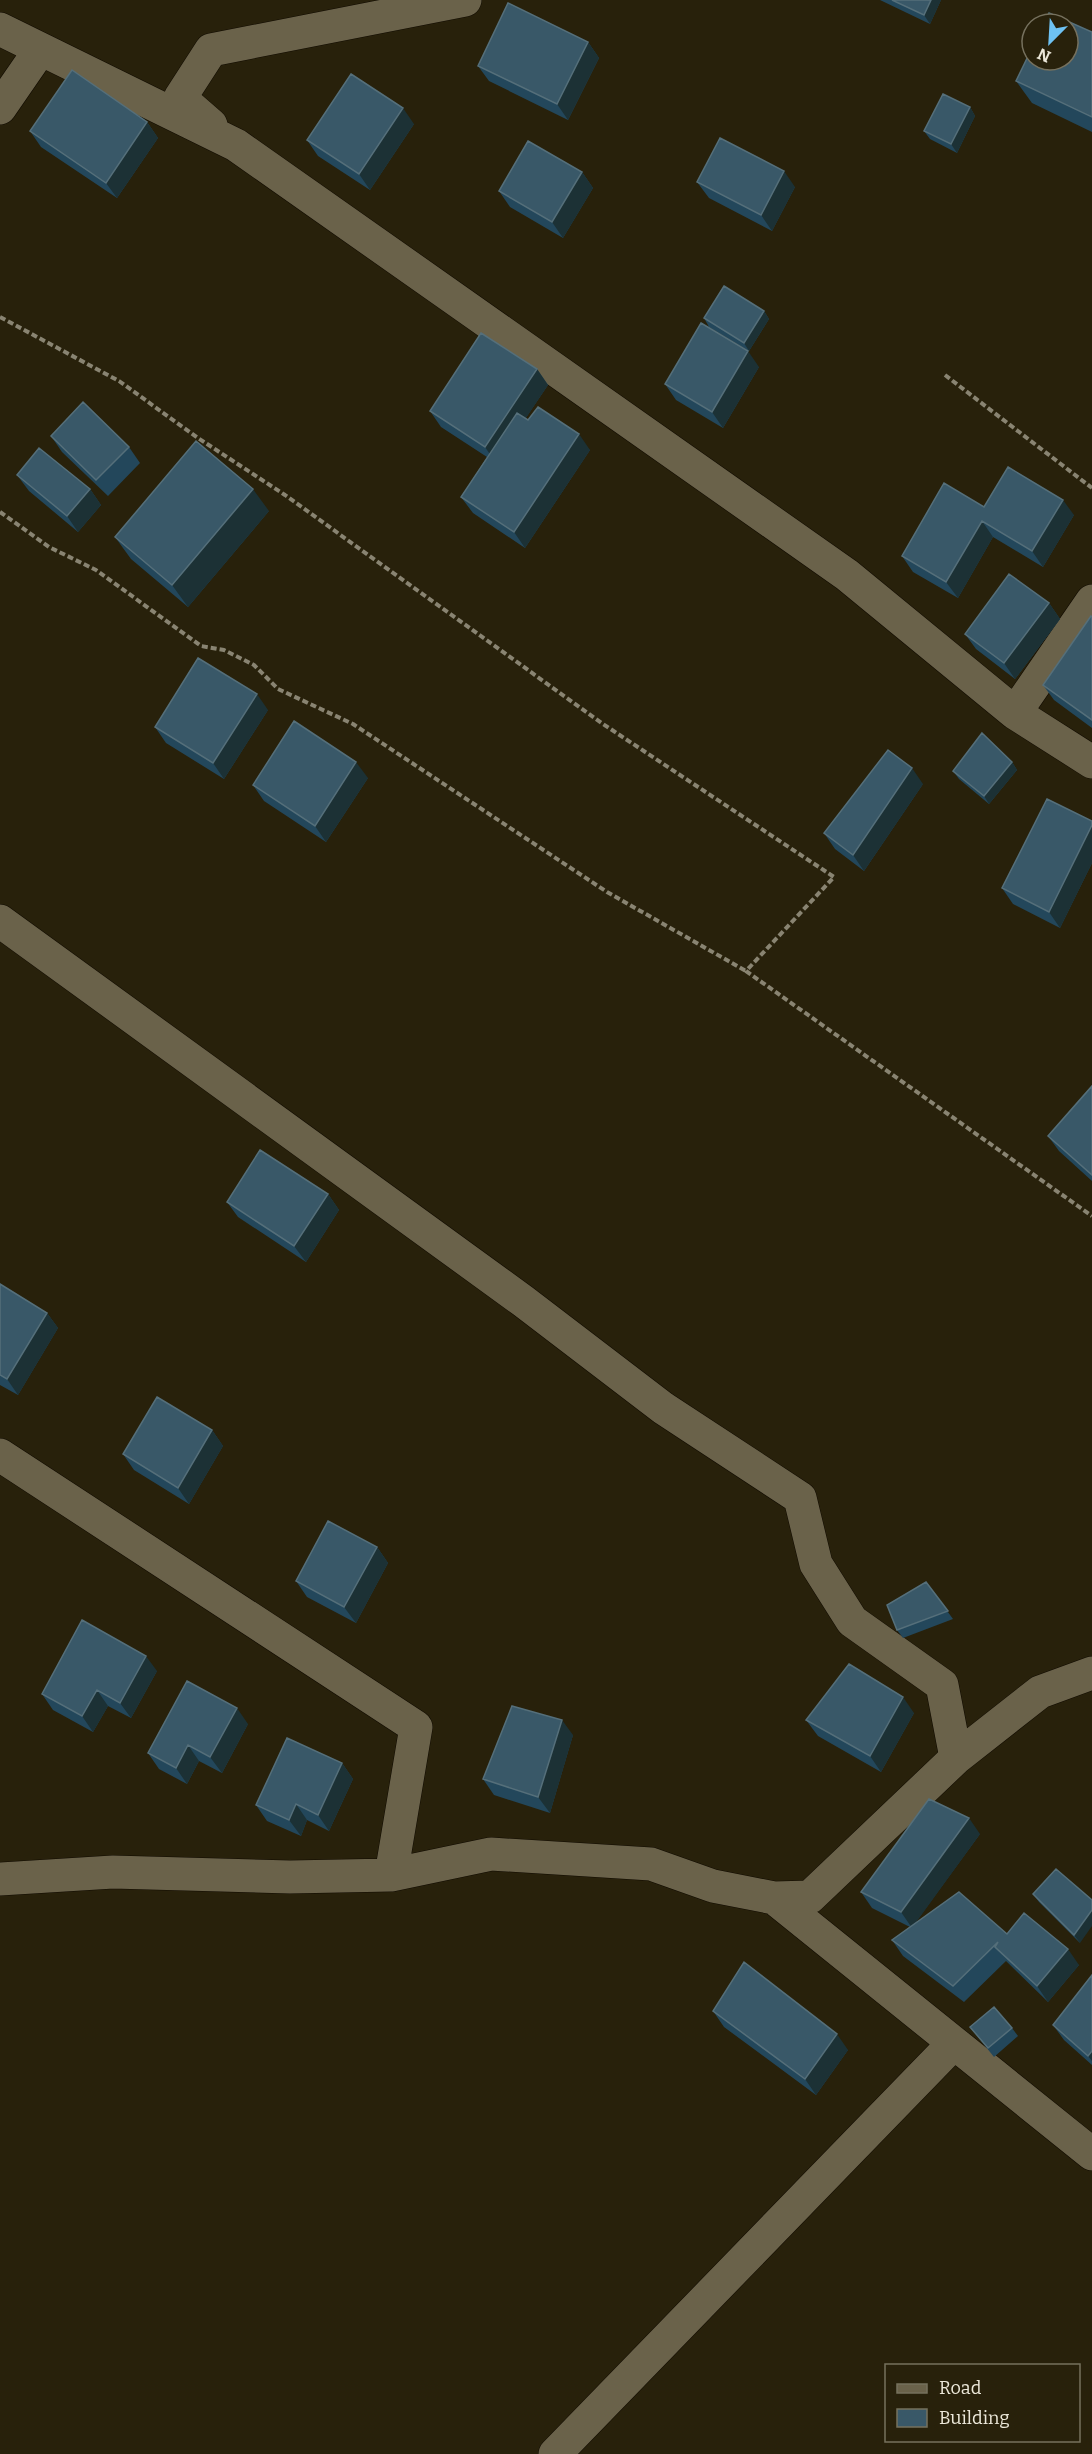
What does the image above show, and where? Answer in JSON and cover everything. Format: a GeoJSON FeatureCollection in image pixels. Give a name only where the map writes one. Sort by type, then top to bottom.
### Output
{"type":"FeatureCollection","features":[{"type":"Feature","properties":{"kind":"street"},"geometry":{"type":"LineString","coordinates":[[465,0],[211,50],[180,98],[236,145],[847,575],[1015,713],[1092,762]]}},
{"type":"Feature","properties":{"kind":"street"},"geometry":{"type":"LineString","coordinates":[[0,29],[236,145]]}},
{"type":"Feature","properties":{"kind":"street"},"geometry":{"type":"LineString","coordinates":[[0,108],[40,50]]}},
{"type":"Feature","properties":{"kind":"street"},"geometry":{"type":"LineString","coordinates":[[1015,713],[1092,601]]}},
{"type":"Feature","properties":{"kind":"street"},"geometry":{"type":"LineString","coordinates":[[0,921],[523,1301],[663,1408],[800,1498],[816,1564],[852,1621],[942,1685],[956,1758]]}},
{"type":"Feature","properties":{"kind":"street"},"geometry":{"type":"LineString","coordinates":[[0,1455],[416,1727],[391,1875]]}},
{"type":"Feature","properties":{"kind":"street"},"geometry":{"type":"LineString","coordinates":[[0,1879],[113,1872],[290,1877],[391,1875],[491,1854],[502,1854],[651,1864],[713,1886],[774,1898],[810,1897],[956,1758],[1040,1692],[1092,1672]]}},
{"type":"Feature","properties":{"kind":"street"},"geometry":{"type":"LineString","coordinates":[[774,1898],[1092,2154]]}},
{"type":"Feature","properties":{"kind":"street"},"geometry":{"type":"LineString","coordinates":[[555,2454],[954,2043]]}},
{"type":"Feature","properties":{"kind":"path"},"geometry":{"type":"LineString","coordinates":[[0,317],[120,381],[198,438],[285,495],[603,724],[834,878],[746,971]]}},
{"type":"Feature","properties":{"kind":"path"},"geometry":{"type":"LineString","coordinates":[[945,375],[1092,488]]}},
{"type":"Feature","properties":{"kind":"path"},"geometry":{"type":"LineString","coordinates":[[0,512],[49,547],[96,570],[201,646],[224,650],[254,665],[278,689],[353,724],[606,892],[746,971],[1092,1216]]}},
{"type":"Feature","properties":{"kind":"building"},"geometry":{"type":"Polygon","coordinates":[[[892,0],[931,0],[924,15],[892,0]]]}},
{"type":"Feature","properties":{"kind":"building"},"geometry":{"type":"Polygon","coordinates":[[[508,3],[588,42],[557,104],[478,66],[508,3]]]}},
{"type":"Feature","properties":{"kind":"building"},"geometry":{"type":"Polygon","coordinates":[[[1080,27],[1092,32],[1092,117],[1016,81],[1020,72],[1080,72],[1080,27]]]}},
{"type":"Feature","properties":{"kind":"building"},"geometry":{"type":"Polygon","coordinates":[[[72,70],[147,122],[106,183],[30,131],[72,70]]]}},
{"type":"Feature","properties":{"kind":"building"},"geometry":{"type":"Polygon","coordinates":[[[351,74],[403,108],[359,174],[307,140],[351,74]]]}},
{"type":"Feature","properties":{"kind":"building"},"geometry":{"type":"Polygon","coordinates":[[[943,94],[970,107],[951,144],[924,131],[943,94]]]}},
{"type":"Feature","properties":{"kind":"building"},"geometry":{"type":"Polygon","coordinates":[[[720,138],[784,171],[761,215],[697,182],[720,138]]]}},
{"type":"Feature","properties":{"kind":"building"},"geometry":{"type":"Polygon","coordinates":[[[528,141],[582,172],[552,222],[499,191],[528,141]]]}},
{"type":"Feature","properties":{"kind":"building"},"geometry":{"type":"Polygon","coordinates":[[[724,286],[764,311],[744,343],[704,318],[724,286]]]}},
{"type":"Feature","properties":{"kind":"building"},"geometry":{"type":"Polygon","coordinates":[[[701,323],[748,351],[712,412],[665,384],[701,323]]]}},
{"type":"Feature","properties":{"kind":"building"},"geometry":{"type":"Polygon","coordinates":[[[481,333],[537,369],[485,447],[430,411],[481,333]]]}},
{"type":"Feature","properties":{"kind":"building"},"geometry":{"type":"Polygon","coordinates":[[[83,402],[129,447],[96,480],[51,436],[83,402]]]}},
{"type":"Feature","properties":{"kind":"building"},"geometry":{"type":"Polygon","coordinates":[[[538,407],[579,434],[514,532],[461,497],[517,413],[528,420],[538,407]]]}},
{"type":"Feature","properties":{"kind":"building"},"geometry":{"type":"Polygon","coordinates":[[[196,441],[253,489],[172,585],[115,537],[196,441]]]}},
{"type":"Feature","properties":{"kind":"building"},"geometry":{"type":"Polygon","coordinates":[[[39,448],[90,489],[67,516],[17,475],[39,448]]]}},
{"type":"Feature","properties":{"kind":"building"},"geometry":{"type":"Polygon","coordinates":[[[1008,467],[1063,500],[1032,551],[982,521],[946,582],[902,556],[944,483],[984,507],[1008,467]]]}},
{"type":"Feature","properties":{"kind":"building"},"geometry":{"type":"Polygon","coordinates":[[[1009,574],[1049,603],[1004,663],[965,634],[1009,574]]]}},
{"type":"Feature","properties":{"kind":"building"},"geometry":{"type":"Polygon","coordinates":[[[1092,617],[1092,720],[1043,685],[1092,617]]]}},
{"type":"Feature","properties":{"kind":"building"},"geometry":{"type":"Polygon","coordinates":[[[198,658],[257,694],[213,763],[155,727],[198,658]]]}},
{"type":"Feature","properties":{"kind":"building"},"geometry":{"type":"Polygon","coordinates":[[[294,721],[356,762],[315,826],[253,785],[294,721]]]}},
{"type":"Feature","properties":{"kind":"building"},"geometry":{"type":"Polygon","coordinates":[[[982,733],[1012,762],[984,796],[953,771],[982,733]]]}},
{"type":"Feature","properties":{"kind":"building"},"geometry":{"type":"Polygon","coordinates":[[[888,750],[912,768],[853,855],[824,833],[888,750]]]}},
{"type":"Feature","properties":{"kind":"building"},"geometry":{"type":"Polygon","coordinates":[[[1047,799],[1092,821],[1049,912],[1002,888],[1047,799]]]}},
{"type":"Feature","properties":{"kind":"building"},"geometry":{"type":"Polygon","coordinates":[[[1092,1086],[1092,1175],[1048,1136],[1092,1086]]]}},
{"type":"Feature","properties":{"kind":"building"},"geometry":{"type":"Polygon","coordinates":[[[260,1150],[328,1194],[294,1246],[227,1202],[260,1150]]]}},
{"type":"Feature","properties":{"kind":"building"},"geometry":{"type":"Polygon","coordinates":[[[0,1284],[47,1313],[7,1379],[0,1375],[0,1284]]]}},
{"type":"Feature","properties":{"kind":"building"},"geometry":{"type":"Polygon","coordinates":[[[157,1397],[212,1430],[178,1488],[123,1454],[157,1397]]]}},
{"type":"Feature","properties":{"kind":"building"},"geometry":{"type":"Polygon","coordinates":[[[328,1521],[377,1547],[344,1607],[296,1581],[328,1521]]]}},
{"type":"Feature","properties":{"kind":"building"},"geometry":{"type":"Polygon","coordinates":[[[926,1582],[948,1611],[897,1630],[887,1605],[926,1582]]]}},
{"type":"Feature","properties":{"kind":"building"},"geometry":{"type":"Polygon","coordinates":[[[82,1620],[146,1656],[120,1703],[97,1690],[82,1716],[42,1694],[82,1620]]]}},
{"type":"Feature","properties":{"kind":"building"},"geometry":{"type":"Polygon","coordinates":[[[849,1664],[903,1697],[870,1756],[806,1720],[849,1664]]]}},
{"type":"Feature","properties":{"kind":"building"},"geometry":{"type":"Polygon","coordinates":[[[187,1681],[237,1708],[210,1757],[188,1745],[176,1768],[148,1753],[187,1681]]]}},
{"type":"Feature","properties":{"kind":"building"},"geometry":{"type":"Polygon","coordinates":[[[512,1706],[562,1720],[538,1797],[483,1779],[512,1706]]]}},
{"type":"Feature","properties":{"kind":"building"},"geometry":{"type":"Polygon","coordinates":[[[287,1738],[342,1763],[318,1815],[296,1804],[289,1820],[256,1805],[287,1738]]]}},
{"type":"Feature","properties":{"kind":"building"},"geometry":{"type":"Polygon","coordinates":[[[929,1799],[969,1818],[901,1912],[861,1892],[929,1799]]]}},
{"type":"Feature","properties":{"kind":"building"},"geometry":{"type":"Polygon","coordinates":[[[1056,1869],[1092,1900],[1092,1910],[1074,1935],[1033,1894],[1056,1869]]]}},
{"type":"Feature","properties":{"kind":"building"},"geometry":{"type":"Polygon","coordinates":[[[959,1892],[1007,1934],[1024,1913],[1068,1949],[1037,1986],[995,1947],[998,1942],[953,1986],[892,1940],[959,1892]]]}},
{"type":"Feature","properties":{"kind":"building"},"geometry":{"type":"Polygon","coordinates":[[[744,1962],[837,2034],[805,2079],[713,2011],[744,1962]]]}},
{"type":"Feature","properties":{"kind":"building"},"geometry":{"type":"Polygon","coordinates":[[[1092,1975],[1092,2051],[1088,2056],[1053,2025],[1092,1975]]]}},
{"type":"Feature","properties":{"kind":"building"},"geometry":{"type":"Polygon","coordinates":[[[994,2007],[1012,2028],[988,2048],[970,2027],[994,2007]]]}}]}
